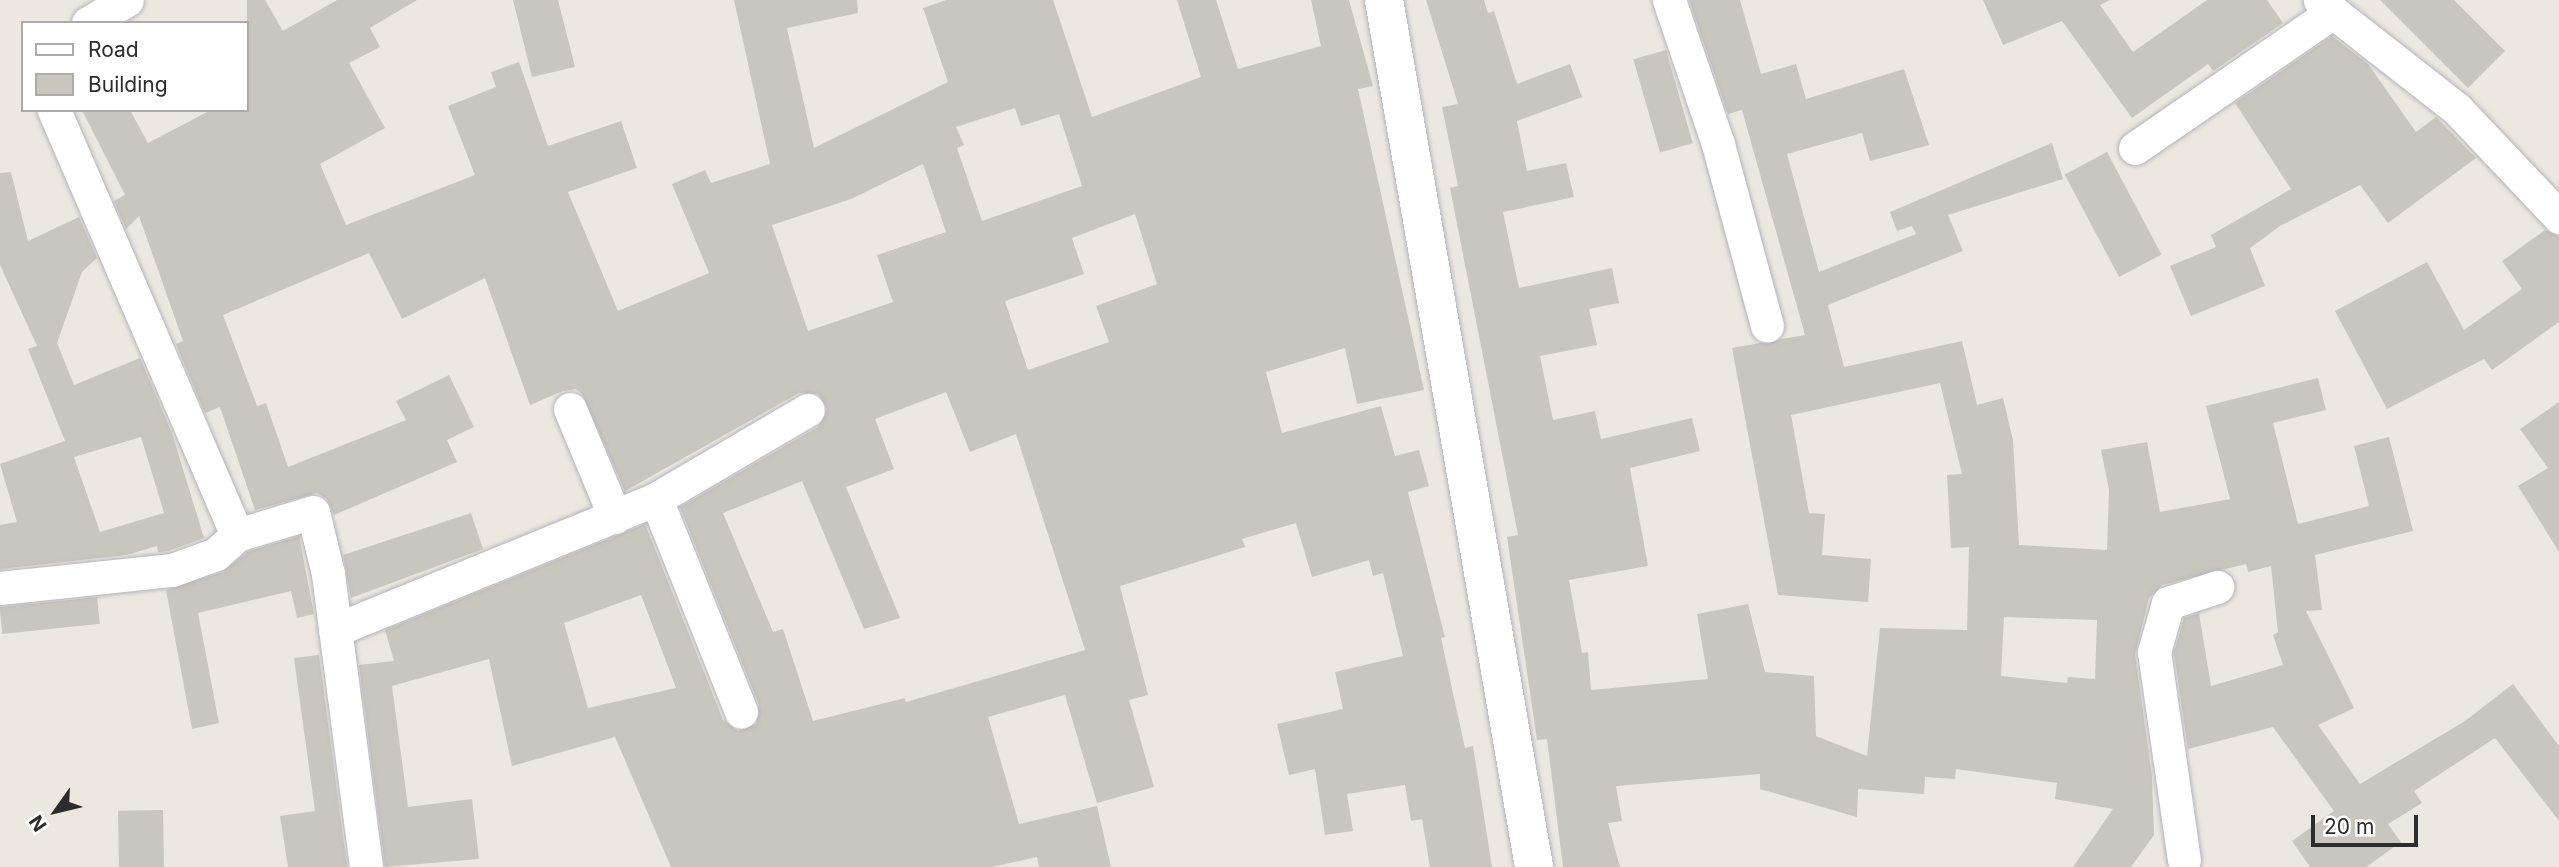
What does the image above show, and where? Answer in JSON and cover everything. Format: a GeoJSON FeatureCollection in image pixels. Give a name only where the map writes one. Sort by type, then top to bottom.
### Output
{"type":"FeatureCollection","features":[{"type":"Feature","properties":{"kind":"street"},"geometry":{"type":"LineString","coordinates":[[91,21],[127,0]]}},
{"type":"Feature","properties":{"kind":"street"},"geometry":{"type":"LineString","coordinates":[[1384,0],[1534,867]]}},
{"type":"Feature","properties":{"kind":"street"},"geometry":{"type":"LineString","coordinates":[[1669,0],[1718,144],[1767,326]]}},
{"type":"Feature","properties":{"kind":"street"},"geometry":{"type":"LineString","coordinates":[[2135,148],[2327,6],[2457,110],[2559,217]]}},
{"type":"Feature","properties":{"kind":"street"},"geometry":{"type":"LineString","coordinates":[[55,112],[237,536]]}},
{"type":"Feature","properties":{"kind":"street"},"geometry":{"type":"LineString","coordinates":[[570,409],[614,517]]}},
{"type":"Feature","properties":{"kind":"street"},"geometry":{"type":"LineString","coordinates":[[335,631],[656,499],[808,410]]}},
{"type":"Feature","properties":{"kind":"street"},"geometry":{"type":"LineString","coordinates":[[656,499],[741,712]]}},
{"type":"Feature","properties":{"kind":"street"},"geometry":{"type":"LineString","coordinates":[[0,588],[172,570],[216,554],[237,536],[313,512],[335,631],[366,867]]}},
{"type":"Feature","properties":{"kind":"street"},"geometry":{"type":"LineString","coordinates":[[2182,864],[2154,652],[2168,603],[2217,587]]}},
{"type":"Feature","properties":{"kind":"building"},"geometry":{"type":"Polygon","coordinates":[[[247,0],[265,0],[283,31],[337,0],[417,0],[370,28],[380,47],[349,63],[385,128],[320,164],[346,225],[475,175],[448,106],[496,87],[491,72],[519,62],[548,146],[621,121],[637,168],[568,192],[618,311],[709,273],[672,184],[705,170],[711,183],[770,164],[734,0],[857,0],[858,13],[787,28],[814,148],[948,82],[923,8],[946,0],[1053,0],[1092,117],[1201,77],[1177,0],[1216,0],[1238,69],[1321,46],[1311,0],[1349,0],[1373,86],[1358,89],[1424,390],[1357,404],[1345,348],[1266,372],[1282,433],[1381,406],[1395,456],[1419,450],[1429,486],[1408,492],[1445,637],[1441,638],[1465,748],[1473,746],[1492,867],[1430,867],[1422,819],[1411,821],[1405,785],[1347,794],[1353,831],[1325,835],[1315,769],[1289,775],[1277,724],[1343,709],[1335,672],[1403,656],[1383,573],[1373,576],[1369,560],[1312,577],[1296,523],[1242,539],[1245,547],[1120,586],[1148,695],[1129,700],[1154,787],[1097,803],[1065,695],[988,717],[1019,824],[1097,806],[1111,867],[1039,867],[1037,857],[992,867],[671,867],[615,737],[512,766],[489,659],[392,686],[408,807],[472,799],[479,859],[385,867],[359,665],[394,661],[385,630],[645,524],[723,720],[738,731],[756,724],[759,705],[680,507],[818,427],[827,409],[818,394],[799,393],[625,491],[582,394],[576,389],[563,391],[530,405],[485,278],[402,319],[369,253],[223,315],[257,406],[266,403],[288,467],[406,420],[396,401],[449,375],[474,427],[447,440],[457,462],[334,515],[327,499],[317,493],[255,510],[220,407],[205,413],[176,344],[183,341],[139,216],[126,229],[114,201],[125,195],[83,112],[131,112],[148,143],[207,112],[248,112],[247,0]],[[1015,108],[956,127],[964,145],[957,148],[982,221],[1082,186],[1059,114],[1021,126],[1015,108]],[[923,164],[851,199],[772,225],[808,331],[893,302],[877,255],[946,232],[923,164]],[[1135,214],[1072,238],[1084,274],[1005,301],[1028,370],[1109,342],[1096,306],[1157,284],[1135,214]],[[946,392],[875,419],[894,469],[846,487],[900,618],[864,629],[802,481],[723,513],[773,632],[783,629],[813,721],[905,698],[906,702],[1085,650],[1016,434],[970,452],[946,392]],[[641,595],[564,623],[588,708],[676,688],[641,595]]]}},
{"type":"Feature","properties":{"kind":"building"},"geometry":{"type":"Polygon","coordinates":[[[513,0],[558,0],[575,67],[532,77],[513,0]]]}},
{"type":"Feature","properties":{"kind":"building"},"geometry":{"type":"Polygon","coordinates":[[[1426,0],[1484,0],[1488,13],[1494,11],[1517,84],[1570,64],[1582,97],[1517,121],[1527,171],[1566,163],[1574,197],[1503,212],[1519,288],[1612,268],[1619,303],[1589,309],[1597,345],[1540,356],[1553,420],[1595,411],[1601,439],[1692,418],[1700,451],[1630,468],[1648,566],[1569,580],[1582,653],[1588,652],[1591,690],[1708,679],[1697,614],[1748,604],[1765,672],[1814,676],[1816,736],[1867,756],[1880,628],[1967,630],[1969,547],[1951,548],[1947,475],[1962,474],[1940,383],[1791,415],[1809,513],[1825,514],[1822,555],[1871,559],[1868,602],[1778,595],[1732,348],[1805,335],[1742,110],[1728,114],[1689,0],[1740,0],[1761,74],[1796,64],[1806,99],[1904,69],[1929,145],[1870,161],[1862,133],[1787,154],[1819,272],[1916,234],[1912,226],[1897,231],[1890,212],[2052,143],[2063,179],[1948,215],[1963,251],[1828,305],[1844,367],[1962,341],[1977,405],[2003,398],[2013,440],[2019,545],[2107,550],[2109,490],[2101,450],[2147,442],[2160,512],[2230,499],[2206,406],[2318,378],[2326,410],[2273,423],[2298,524],[2369,506],[2354,446],[2389,437],[2413,531],[2315,555],[2322,610],[2306,611],[2354,708],[2318,725],[2360,784],[2465,721],[2513,684],[2559,746],[2559,821],[2495,738],[2414,791],[2422,803],[2388,824],[2401,842],[2366,867],[2310,867],[2292,841],[2334,811],[2273,727],[2188,749],[2174,653],[2184,618],[2199,613],[2211,686],[2283,665],[2273,635],[2278,632],[2271,566],[2248,572],[2246,564],[2162,585],[2149,598],[2135,654],[2152,776],[2154,835],[2131,867],[2073,867],[2113,809],[2055,799],[2057,783],[1956,769],[1955,779],[1925,777],[1924,794],[1858,789],[1857,817],[1760,789],[1760,774],[1616,786],[1622,821],[1608,823],[1620,867],[1563,867],[1547,739],[1537,740],[1507,537],[1518,535],[1450,188],[1458,186],[1442,107],[1458,104],[1426,0]],[[2004,617],[2001,676],[2067,683],[2068,677],[2095,679],[2097,620],[2004,617]]]}},
{"type":"Feature","properties":{"kind":"building"},"geometry":{"type":"Polygon","coordinates":[[[1983,0],[2110,0],[2100,5],[2133,52],[2207,0],[2267,0],[2283,23],[2213,71],[2208,64],[2132,118],[2062,21],[2003,45],[1983,0]]]}},
{"type":"Feature","properties":{"kind":"building"},"geometry":{"type":"Polygon","coordinates":[[[2380,0],[2454,0],[2505,51],[2468,88],[2380,0]]]}},
{"type":"Feature","properties":{"kind":"building"},"geometry":{"type":"Polygon","coordinates":[[[2332,36],[2368,64],[2416,132],[2436,117],[2476,158],[2388,223],[2360,185],[2280,226],[2250,248],[2265,286],[2191,316],[2170,266],[2216,247],[2211,235],[2291,189],[2235,103],[2332,36]]]}},
{"type":"Feature","properties":{"kind":"building"},"geometry":{"type":"Polygon","coordinates":[[[1666,50],[1693,143],[1660,153],[1633,59],[1666,50]]]}},
{"type":"Feature","properties":{"kind":"building"},"geometry":{"type":"Polygon","coordinates":[[[2107,152],[2161,254],[2119,277],[2065,175],[2107,152]]]}},
{"type":"Feature","properties":{"kind":"building"},"geometry":{"type":"Polygon","coordinates":[[[11,172],[28,241],[79,217],[97,258],[82,272],[57,343],[74,385],[140,358],[172,433],[204,538],[168,551],[158,552],[157,546],[127,555],[0,569],[0,525],[17,522],[0,464],[65,441],[28,349],[37,346],[0,265],[0,173],[11,172]],[[141,437],[74,457],[100,532],[164,513],[141,437]]]}},
{"type":"Feature","properties":{"kind":"building"},"geometry":{"type":"Polygon","coordinates":[[[2545,230],[2559,236],[2559,322],[2492,370],[2484,359],[2387,409],[2335,311],[2427,262],[2464,330],[2522,289],[2502,261],[2545,230]]]}},
{"type":"Feature","properties":{"kind":"building"},"geometry":{"type":"Polygon","coordinates":[[[2559,402],[2559,552],[2518,486],[2548,468],[2520,429],[2559,402]]]}},
{"type":"Feature","properties":{"kind":"building"},"geometry":{"type":"Polygon","coordinates":[[[471,513],[483,549],[351,598],[343,555],[471,513]]]}},
{"type":"Feature","properties":{"kind":"building"},"geometry":{"type":"Polygon","coordinates":[[[299,536],[314,614],[297,618],[291,591],[198,613],[219,723],[192,729],[166,590],[223,572],[247,552],[299,536]]]}},
{"type":"Feature","properties":{"kind":"building"},"geometry":{"type":"Polygon","coordinates":[[[97,597],[100,624],[2,634],[0,607],[97,597]]]}},
{"type":"Feature","properties":{"kind":"building"},"geometry":{"type":"Polygon","coordinates":[[[319,655],[347,867],[288,867],[280,816],[315,811],[294,658],[319,655]]]}},
{"type":"Feature","properties":{"kind":"building"},"geometry":{"type":"Polygon","coordinates":[[[163,810],[164,867],[119,867],[118,811],[163,810]]]}}]}
